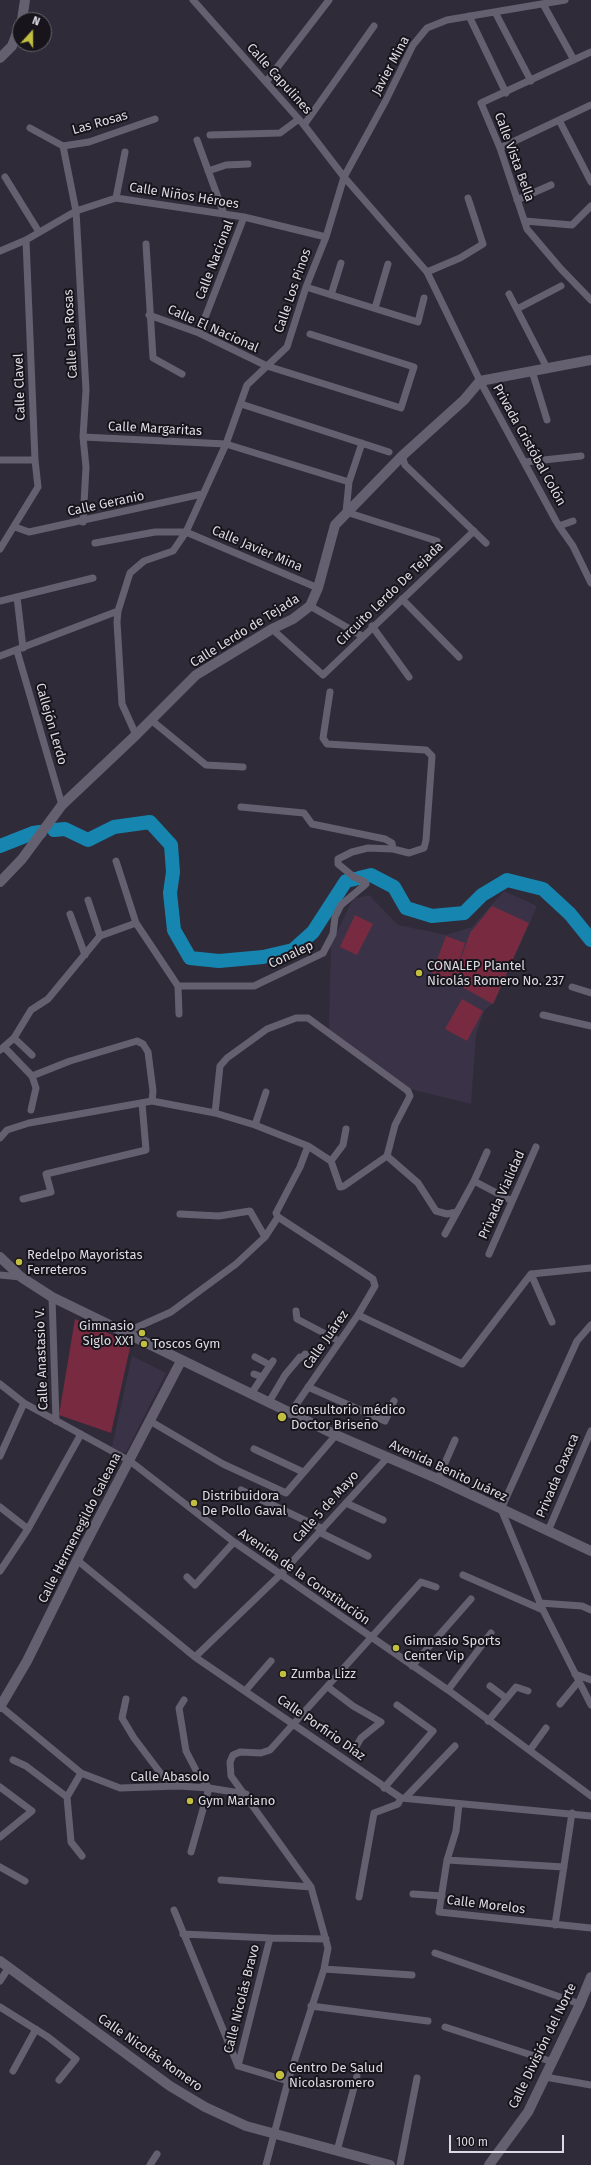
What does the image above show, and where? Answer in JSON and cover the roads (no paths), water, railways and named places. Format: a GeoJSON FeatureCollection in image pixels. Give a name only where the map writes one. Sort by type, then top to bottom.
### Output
{"type":"FeatureCollection","features":[{"type":"Feature","properties":{"kind":"main road"},"geometry":{"type":"LineString","coordinates":[[23,12],[25,0]]}},
{"type":"Feature","properties":{"kind":"main road"},"geometry":{"type":"LineString","coordinates":[[0,58],[12,46]]}},
{"type":"Feature","properties":{"kind":"main road"},"geometry":{"type":"LineString","coordinates":[[480,381],[591,360]]}},
{"type":"Feature","properties":{"kind":"main road","name":"Calle Lerdo de Tejada"},"geometry":{"type":"LineString","coordinates":[[0,882],[22,859],[62,805],[136,735],[196,675],[272,629],[293,619],[310,606],[318,588],[335,525],[402,456],[464,400],[480,381]]}},
{"type":"Feature","properties":{"kind":"main road","name":"Avenida Benito Juárez"},"geometry":{"type":"LineString","coordinates":[[0,1256],[20,1276],[52,1297],[124,1333],[336,1435],[438,1479],[591,1551]]}},
{"type":"Feature","properties":{"kind":"main road","name":"Calle Hermenegildo Galeana"},"geometry":{"type":"LineString","coordinates":[[0,1706],[28,1661],[77,1560],[181,1361]]}},
{"type":"Feature","properties":{"kind":"main road","name":"Calle Nicolás Romero"},"geometry":{"type":"LineString","coordinates":[[0,1960],[170,2086],[219,2114],[246,2126],[390,2165]]}},
{"type":"Feature","properties":{"kind":"main road","name":"Calle División del Norte"},"geometry":{"type":"LineString","coordinates":[[489,2165],[528,2112],[553,2062],[591,1977]]}},
{"type":"Feature","properties":{"kind":"street"},"geometry":{"type":"LineString","coordinates":[[266,82],[329,0]]}},
{"type":"Feature","properties":{"kind":"street","name":"Javier Mina"},"geometry":{"type":"LineString","coordinates":[[344,177],[386,100],[413,45],[427,28],[447,20],[565,0]]}},
{"type":"Feature","properties":{"kind":"street","name":"Calle Capulines"},"geometry":{"type":"LineString","coordinates":[[196,1],[302,122],[344,177],[427,272]]}},
{"type":"Feature","properties":{"kind":"street"},"geometry":{"type":"LineString","coordinates":[[543,4],[574,60]]}},
{"type":"Feature","properties":{"kind":"street"},"geometry":{"type":"LineString","coordinates":[[495,12],[532,81]]}},
{"type":"Feature","properties":{"kind":"street","name":"Calle Vista Bella"},"geometry":{"type":"LineString","coordinates":[[470,16],[506,93]]}},
{"type":"Feature","properties":{"kind":"street"},"geometry":{"type":"LineString","coordinates":[[210,136],[280,133],[302,122],[374,26]]}},
{"type":"Feature","properties":{"kind":"street","name":"Calle Vista Bella"},"geometry":{"type":"LineString","coordinates":[[591,52],[532,81],[481,103],[500,148],[528,228],[561,270],[591,300]]}},
{"type":"Feature","properties":{"kind":"street"},"geometry":{"type":"LineString","coordinates":[[500,148],[591,105]]}},
{"type":"Feature","properties":{"kind":"street","name":"Las Rosas"},"geometry":{"type":"LineString","coordinates":[[30,128],[63,146],[89,142],[155,119]]}},
{"type":"Feature","properties":{"kind":"street"},"geometry":{"type":"LineString","coordinates":[[559,120],[591,182]]}},
{"type":"Feature","properties":{"kind":"street"},"geometry":{"type":"LineString","coordinates":[[197,140],[224,214]]}},
{"type":"Feature","properties":{"kind":"street","name":"Calle Las Rosas"},"geometry":{"type":"LineString","coordinates":[[63,146],[76,211],[86,390],[83,437],[86,467],[83,522]]}},
{"type":"Feature","properties":{"kind":"street"},"geometry":{"type":"LineString","coordinates":[[116,198],[125,152]]}},
{"type":"Feature","properties":{"kind":"street"},"geometry":{"type":"LineString","coordinates":[[208,172],[226,164],[248,164]]}},
{"type":"Feature","properties":{"kind":"street"},"geometry":{"type":"LineString","coordinates":[[5,177],[39,232]]}},
{"type":"Feature","properties":{"kind":"street","name":"Calle Los Pinos"},"geometry":{"type":"LineString","coordinates":[[136,735],[122,704],[117,622],[118,611],[130,573],[144,561],[173,551],[186,532],[226,444],[247,385],[287,347],[306,287],[326,237],[344,177]]}},
{"type":"Feature","properties":{"kind":"street"},"geometry":{"type":"LineString","coordinates":[[517,200],[551,186]]}},
{"type":"Feature","properties":{"kind":"street","name":"Calle Niños Héroes"},"geometry":{"type":"LineString","coordinates":[[0,251],[26,240],[76,211],[116,198],[244,217],[326,237]]}},
{"type":"Feature","properties":{"kind":"street"},"geometry":{"type":"LineString","coordinates":[[427,272],[460,258],[483,244],[468,198]]}},
{"type":"Feature","properties":{"kind":"street"},"geometry":{"type":"LineString","coordinates":[[525,221],[572,225],[591,206]]}},
{"type":"Feature","properties":{"kind":"street","name":"Calle Nacional"},"geometry":{"type":"LineString","coordinates":[[199,334],[244,217]]}},
{"type":"Feature","properties":{"kind":"street","name":"Calle Clavel"},"geometry":{"type":"LineString","coordinates":[[0,548],[15,527],[38,487],[35,460],[26,240]]}},
{"type":"Feature","properties":{"kind":"street"},"geometry":{"type":"LineString","coordinates":[[146,244],[149,315],[153,358],[182,374]]}},
{"type":"Feature","properties":{"kind":"street"},"geometry":{"type":"LineString","coordinates":[[331,295],[341,263]]}},
{"type":"Feature","properties":{"kind":"street"},"geometry":{"type":"LineString","coordinates":[[375,308],[388,264]]}},
{"type":"Feature","properties":{"kind":"street","name":"Privada Cristóbal Colón"},"geometry":{"type":"LineString","coordinates":[[427,272],[480,381],[558,524],[573,546],[591,583]]}},
{"type":"Feature","properties":{"kind":"street"},"geometry":{"type":"LineString","coordinates":[[517,309],[560,286]]}},
{"type":"Feature","properties":{"kind":"street"},"geometry":{"type":"LineString","coordinates":[[306,287],[418,322],[424,298]]}},
{"type":"Feature","properties":{"kind":"street"},"geometry":{"type":"LineString","coordinates":[[509,294],[547,368]]}},
{"type":"Feature","properties":{"kind":"street","name":"Calle El Nacional"},"geometry":{"type":"LineString","coordinates":[[149,315],[199,334],[267,366],[400,408],[414,367],[310,334]]}},
{"type":"Feature","properties":{"kind":"street"},"geometry":{"type":"LineString","coordinates":[[532,371],[547,420]]}},
{"type":"Feature","properties":{"kind":"street"},"geometry":{"type":"LineString","coordinates":[[241,404],[389,452]]}},
{"type":"Feature","properties":{"kind":"street","name":"Calle Margaritas"},"geometry":{"type":"LineString","coordinates":[[83,437],[226,444],[349,482]]}},
{"type":"Feature","properties":{"kind":"street"},"geometry":{"type":"LineString","coordinates":[[362,443],[349,482],[346,512],[437,541]]}},
{"type":"Feature","properties":{"kind":"street"},"geometry":{"type":"LineString","coordinates":[[402,456],[405,465],[486,543]]}},
{"type":"Feature","properties":{"kind":"street"},"geometry":{"type":"LineString","coordinates":[[525,462],[581,456]]}},
{"type":"Feature","properties":{"kind":"street"},"geometry":{"type":"LineString","coordinates":[[0,460],[35,460]]}},
{"type":"Feature","properties":{"kind":"street","name":"Calle Geranio"},"geometry":{"type":"LineString","coordinates":[[15,527],[29,532],[83,522],[202,494]]}},
{"type":"Feature","properties":{"kind":"street"},"geometry":{"type":"LineString","coordinates":[[558,524],[573,520]]}},
{"type":"Feature","properties":{"kind":"street","name":"Circuito Lerdo De Tejada"},"geometry":{"type":"LineString","coordinates":[[272,629],[323,675],[372,626],[474,531]]}},
{"type":"Feature","properties":{"kind":"street"},"geometry":{"type":"LineString","coordinates":[[96,544],[155,532],[186,532]]}},
{"type":"Feature","properties":{"kind":"street","name":"Calle Javier Mina"},"geometry":{"type":"LineString","coordinates":[[186,532],[318,588]]}},
{"type":"Feature","properties":{"kind":"street"},"geometry":{"type":"LineString","coordinates":[[0,601],[93,578]]}},
{"type":"Feature","properties":{"kind":"street","name":"Callejón Lerdo"},"geometry":{"type":"LineString","coordinates":[[16,597],[20,649],[62,805]]}},
{"type":"Feature","properties":{"kind":"street"},"geometry":{"type":"LineString","coordinates":[[402,599],[459,657]]}},
{"type":"Feature","properties":{"kind":"street"},"geometry":{"type":"LineString","coordinates":[[310,606],[362,636]]}},
{"type":"Feature","properties":{"kind":"street"},"geometry":{"type":"LineString","coordinates":[[0,656],[118,611]]}},
{"type":"Feature","properties":{"kind":"street"},"geometry":{"type":"LineString","coordinates":[[372,626],[409,677]]}},
{"type":"Feature","properties":{"kind":"street","name":"Conalep"},"geometry":{"type":"LineString","coordinates":[[178,986],[254,986],[323,953],[333,934],[335,916],[341,905],[366,884],[338,864],[338,859],[352,852],[368,848],[393,849],[409,852],[424,848],[426,840],[432,756],[426,750],[327,744],[323,738],[330,692]]}},
{"type":"Feature","properties":{"kind":"street"},"geometry":{"type":"LineString","coordinates":[[151,720],[206,765],[243,767]]}},
{"type":"Feature","properties":{"kind":"street"},"geometry":{"type":"LineString","coordinates":[[241,807],[304,813],[312,824],[385,839],[392,843],[393,849]]}},
{"type":"Feature","properties":{"kind":"street"},"geometry":{"type":"LineString","coordinates":[[116,861],[136,923],[178,986],[179,1014]]}},
{"type":"Feature","properties":{"kind":"street"},"geometry":{"type":"LineString","coordinates":[[88,900],[100,936]]}},
{"type":"Feature","properties":{"kind":"street"},"geometry":{"type":"LineString","coordinates":[[70,914],[85,954]]}},
{"type":"Feature","properties":{"kind":"street"},"geometry":{"type":"LineString","coordinates":[[31,1110],[36,1088],[32,1076],[2,1048],[14,1038],[31,1010],[48,999],[100,936],[136,923]]}},
{"type":"Feature","properties":{"kind":"street"},"geometry":{"type":"LineString","coordinates":[[572,987],[591,993]]}},
{"type":"Feature","properties":{"kind":"street"},"geometry":{"type":"LineString","coordinates":[[543,1015],[591,1026]]}},
{"type":"Feature","properties":{"kind":"street"},"geometry":{"type":"LineString","coordinates":[[0,1137],[8,1130],[30,1123],[152,1102],[215,1113],[255,1125],[308,1146],[331,1161],[337,1184],[340,1187],[344,1186],[387,1156],[395,1125],[410,1096],[408,1091],[308,1018],[296,1018],[267,1029],[228,1058],[220,1066],[215,1113]]}},
{"type":"Feature","properties":{"kind":"street"},"geometry":{"type":"LineString","coordinates":[[14,1038],[32,1055]]}},
{"type":"Feature","properties":{"kind":"street"},"geometry":{"type":"LineString","coordinates":[[32,1076],[70,1061],[137,1041],[143,1044],[148,1052],[153,1091],[152,1102]]}},
{"type":"Feature","properties":{"kind":"street"},"geometry":{"type":"LineString","coordinates":[[255,1125],[266,1092]]}},
{"type":"Feature","properties":{"kind":"street"},"geometry":{"type":"LineString","coordinates":[[23,1199],[51,1192],[46,1174],[146,1150],[142,1103]]}},
{"type":"Feature","properties":{"kind":"street"},"geometry":{"type":"LineString","coordinates":[[331,1161],[343,1145],[346,1129]]}},
{"type":"Feature","properties":{"kind":"street"},"geometry":{"type":"LineString","coordinates":[[124,1333],[171,1312],[236,1264],[265,1237],[278,1217],[276,1213],[300,1167],[308,1146]]}},
{"type":"Feature","properties":{"kind":"street","name":"Privada Vialidad"},"geometry":{"type":"LineString","coordinates":[[489,1254],[536,1147]]}},
{"type":"Feature","properties":{"kind":"street"},"geometry":{"type":"LineString","coordinates":[[445,1234],[474,1182],[487,1152]]}},
{"type":"Feature","properties":{"kind":"street"},"geometry":{"type":"LineString","coordinates":[[387,1156],[418,1183],[436,1210],[448,1214],[457,1212]]}},
{"type":"Feature","properties":{"kind":"street"},"geometry":{"type":"LineString","coordinates":[[474,1182],[512,1201]]}},
{"type":"Feature","properties":{"kind":"street"},"geometry":{"type":"LineString","coordinates":[[180,1214],[219,1216],[250,1212],[265,1237]]}},
{"type":"Feature","properties":{"kind":"street","name":"Calle Juárez"},"geometry":{"type":"LineString","coordinates":[[278,1217],[373,1279],[375,1286],[358,1316],[290,1412]]}},
{"type":"Feature","properties":{"kind":"street"},"geometry":{"type":"LineString","coordinates":[[358,1316],[462,1364],[531,1274],[591,1268]]}},
{"type":"Feature","properties":{"kind":"street"},"geometry":{"type":"LineString","coordinates":[[531,1274],[552,1322]]}},
{"type":"Feature","properties":{"kind":"street"},"geometry":{"type":"LineString","coordinates":[[0,1275],[20,1276]]}},
{"type":"Feature","properties":{"kind":"street","name":"Calle Anastasio V."},"geometry":{"type":"LineString","coordinates":[[52,1297],[56,1421]]}},
{"type":"Feature","properties":{"kind":"street"},"geometry":{"type":"LineString","coordinates":[[296,1311],[297,1319],[339,1341]]}},
{"type":"Feature","properties":{"kind":"street"},"geometry":{"type":"LineString","coordinates":[[591,1325],[577,1341],[500,1509],[542,1606],[591,1706]]}},
{"type":"Feature","properties":{"kind":"street"},"geometry":{"type":"LineString","coordinates":[[269,1402],[285,1375],[300,1357],[303,1358],[305,1354],[312,1357],[316,1350]]}},
{"type":"Feature","properties":{"kind":"street"},"geometry":{"type":"LineString","coordinates":[[251,1394],[272,1363],[255,1357]]}},
{"type":"Feature","properties":{"kind":"street"},"geometry":{"type":"LineString","coordinates":[[254,1374],[262,1377]]}},
{"type":"Feature","properties":{"kind":"street","name":"Avenida de la Constitución"},"geometry":{"type":"LineString","coordinates":[[0,1384],[24,1403],[130,1461],[234,1542],[372,1639],[448,1690],[591,1796]]}},
{"type":"Feature","properties":{"kind":"street"},"geometry":{"type":"LineString","coordinates":[[308,1387],[385,1421],[394,1401]]}},
{"type":"Feature","properties":{"kind":"street"},"geometry":{"type":"LineString","coordinates":[[0,1456],[24,1403]]}},
{"type":"Feature","properties":{"kind":"street"},"geometry":{"type":"LineString","coordinates":[[150,1421],[223,1464],[286,1493],[336,1435]]}},
{"type":"Feature","properties":{"kind":"street","name":"Privada Oaxaca"},"geometry":{"type":"LineString","coordinates":[[548,1531],[591,1431]]}},
{"type":"Feature","properties":{"kind":"street"},"geometry":{"type":"LineString","coordinates":[[0,1570],[28,1529],[81,1434]]}},
{"type":"Feature","properties":{"kind":"street"},"geometry":{"type":"LineString","coordinates":[[438,1479],[455,1440]]}},
{"type":"Feature","properties":{"kind":"street"},"geometry":{"type":"LineString","coordinates":[[254,1449],[303,1472]]}},
{"type":"Feature","properties":{"kind":"street","name":"Calle 5 de Mayo"},"geometry":{"type":"LineString","coordinates":[[196,1657],[280,1575],[388,1457]]}},
{"type":"Feature","properties":{"kind":"street"},"geometry":{"type":"LineString","coordinates":[[241,1490],[368,1556]]}},
{"type":"Feature","properties":{"kind":"street"},"geometry":{"type":"LineString","coordinates":[[346,1503],[383,1520]]}},
{"type":"Feature","properties":{"kind":"street"},"geometry":{"type":"LineString","coordinates":[[0,1507],[28,1529]]}},
{"type":"Feature","properties":{"kind":"street"},"geometry":{"type":"LineString","coordinates":[[186,1578],[195,1585],[234,1542]]}},
{"type":"Feature","properties":{"kind":"street","name":"Calle Porfirio Díaz"},"geometry":{"type":"LineString","coordinates":[[77,1560],[196,1657],[294,1723],[384,1788],[403,1798],[591,1816]]}},
{"type":"Feature","properties":{"kind":"street"},"geometry":{"type":"LineString","coordinates":[[463,1574],[542,1606],[582,1606],[591,1610]]}},
{"type":"Feature","properties":{"kind":"street"},"geometry":{"type":"LineString","coordinates":[[266,2165],[288,2081],[324,1969],[328,1948],[311,1887],[246,1794],[231,1776],[229,1768],[233,1755],[240,1752],[261,1753],[270,1750],[372,1639],[421,1582],[436,1587]]}},
{"type":"Feature","properties":{"kind":"street"},"geometry":{"type":"LineString","coordinates":[[412,1666],[471,1599]]}},
{"type":"Feature","properties":{"kind":"street"},"geometry":{"type":"LineString","coordinates":[[448,1690],[491,1633]]}},
{"type":"Feature","properties":{"kind":"street"},"geometry":{"type":"LineString","coordinates":[[246,1690],[271,1662]]}},
{"type":"Feature","properties":{"kind":"street"},"geometry":{"type":"LineString","coordinates":[[575,1674],[591,1680]]}},
{"type":"Feature","properties":{"kind":"street"},"geometry":{"type":"LineString","coordinates":[[560,1704],[579,1682]]}},
{"type":"Feature","properties":{"kind":"street"},"geometry":{"type":"LineString","coordinates":[[490,1686],[506,1698]]}},
{"type":"Feature","properties":{"kind":"street"},"geometry":{"type":"LineString","coordinates":[[328,1687],[353,1706],[381,1722],[361,1738],[354,1750]]}},
{"type":"Feature","properties":{"kind":"street"},"geometry":{"type":"LineString","coordinates":[[488,1721],[516,1687],[528,1691]]}},
{"type":"Feature","properties":{"kind":"street"},"geometry":{"type":"LineString","coordinates":[[126,1699],[122,1718],[126,1725],[162,1775],[179,1786]]}},
{"type":"Feature","properties":{"kind":"street"},"geometry":{"type":"LineString","coordinates":[[184,1700],[180,1708],[186,1751],[199,1776],[209,1788],[192,1852]]}},
{"type":"Feature","properties":{"kind":"street"},"geometry":{"type":"LineString","coordinates":[[384,1788],[433,1731],[397,1705]]}},
{"type":"Feature","properties":{"kind":"street","name":"Calle Abasolo"},"geometry":{"type":"LineString","coordinates":[[0,1706],[81,1773],[120,1788],[179,1786],[209,1788],[246,1794]]}},
{"type":"Feature","properties":{"kind":"street"},"geometry":{"type":"LineString","coordinates":[[530,1750],[546,1728]]}},
{"type":"Feature","properties":{"kind":"street"},"geometry":{"type":"LineString","coordinates":[[359,1897],[374,1813],[398,1804],[455,1746]]}},
{"type":"Feature","properties":{"kind":"street"},"geometry":{"type":"LineString","coordinates":[[13,1760],[26,1766],[67,1797]]}},
{"type":"Feature","properties":{"kind":"street"},"geometry":{"type":"LineString","coordinates":[[81,1773],[67,1797],[71,1842],[82,1856]]}},
{"type":"Feature","properties":{"kind":"street"},"geometry":{"type":"LineString","coordinates":[[0,1787],[32,1811],[0,1836]]}},
{"type":"Feature","properties":{"kind":"street","name":"Calle Morelos"},"geometry":{"type":"LineString","coordinates":[[459,1804],[456,1832],[447,1860],[439,1912],[591,1928]]}},
{"type":"Feature","properties":{"kind":"street"},"geometry":{"type":"LineString","coordinates":[[555,1925],[572,1813]]}},
{"type":"Feature","properties":{"kind":"street"},"geometry":{"type":"LineString","coordinates":[[447,1860],[564,1867]]}},
{"type":"Feature","properties":{"kind":"street"},"geometry":{"type":"LineString","coordinates":[[0,1867],[25,1881]]}},
{"type":"Feature","properties":{"kind":"street"},"geometry":{"type":"LineString","coordinates":[[221,1880],[311,1887]]}},
{"type":"Feature","properties":{"kind":"street"},"geometry":{"type":"LineString","coordinates":[[413,1894],[442,1896]]}},
{"type":"Feature","properties":{"kind":"street"},"geometry":{"type":"LineString","coordinates":[[174,1910],[238,2066],[288,2081]]}},
{"type":"Feature","properties":{"kind":"street"},"geometry":{"type":"LineString","coordinates":[[183,1934],[326,1939]]}},
{"type":"Feature","properties":{"kind":"street","name":"Calle Nicolás Bravo"},"geometry":{"type":"LineString","coordinates":[[238,2066],[270,1938]]}},
{"type":"Feature","properties":{"kind":"street"},"geometry":{"type":"LineString","coordinates":[[435,1953],[580,2004]]}},
{"type":"Feature","properties":{"kind":"street"},"geometry":{"type":"LineString","coordinates":[[0,1981],[9,1967]]}},
{"type":"Feature","properties":{"kind":"street"},"geometry":{"type":"LineString","coordinates":[[324,1969],[412,1975]]}},
{"type":"Feature","properties":{"kind":"street"},"geometry":{"type":"LineString","coordinates":[[311,2006],[428,2021]]}},
{"type":"Feature","properties":{"kind":"street"},"geometry":{"type":"LineString","coordinates":[[0,2007],[36,2030],[76,2060],[59,2080]]}},
{"type":"Feature","properties":{"kind":"street"},"geometry":{"type":"LineString","coordinates":[[445,2027],[553,2062]]}},
{"type":"Feature","properties":{"kind":"street"},"geometry":{"type":"LineString","coordinates":[[13,2071],[36,2030]]}},
{"type":"Feature","properties":{"kind":"street"},"geometry":{"type":"LineString","coordinates":[[337,2151],[357,2076]]}},
{"type":"Feature","properties":{"kind":"street"},"geometry":{"type":"LineString","coordinates":[[545,2077],[591,2085]]}},
{"type":"Feature","properties":{"kind":"street"},"geometry":{"type":"LineString","coordinates":[[400,2165],[417,2078]]}},
{"type":"Feature","properties":{"kind":"street"},"geometry":{"type":"LineString","coordinates":[[150,2165],[157,2154]]}},
{"type":"Feature","properties":{"kind":"waterway"},"geometry":{"type":"LineString","coordinates":[[54,830],[65,829],[88,840],[114,827],[150,822],[171,845],[173,872],[170,893],[174,930],[190,958],[219,961],[263,957],[293,950],[313,932],[346,881],[355,879]]}},
{"type":"Feature","properties":{"kind":"waterway"},"geometry":{"type":"LineString","coordinates":[[0,846],[33,833],[40,832]]}},
{"type":"Feature","properties":{"kind":"waterway"},"geometry":{"type":"LineString","coordinates":[[359,878],[371,875],[394,887],[406,908],[432,916],[464,913],[482,895],[507,880],[543,889],[570,914],[591,940]]}},
{"type":"Feature","properties":{"kind":"place","name":"CONALEP Plantel Nicolás Romero No. 237"},"geometry":{"type":"Point","coordinates":[419,973]}},
{"type":"Feature","properties":{"kind":"place","name":"Redelpo Mayoristas Ferreteros"},"geometry":{"type":"Point","coordinates":[19,1262]}},
{"type":"Feature","properties":{"kind":"place","name":"Gimnasio Siglo XX1"},"geometry":{"type":"Point","coordinates":[142,1333]}},
{"type":"Feature","properties":{"kind":"place","name":"Toscos Gym"},"geometry":{"type":"Point","coordinates":[144,1344]}},
{"type":"Feature","properties":{"kind":"place","name":"Consultorio médico Doctor Briseño"},"geometry":{"type":"Point","coordinates":[282,1417]}},
{"type":"Feature","properties":{"kind":"place","name":"Distribuidora De Pollo Gaval"},"geometry":{"type":"Point","coordinates":[194,1503]}},
{"type":"Feature","properties":{"kind":"place","name":"Gimnasio Sports Center Vip"},"geometry":{"type":"Point","coordinates":[396,1648]}},
{"type":"Feature","properties":{"kind":"place","name":"Zumba Lizz"},"geometry":{"type":"Point","coordinates":[283,1674]}},
{"type":"Feature","properties":{"kind":"place","name":"Gym Mariano"},"geometry":{"type":"Point","coordinates":[190,1801]}},
{"type":"Feature","properties":{"kind":"place","name":"Centro De Salud Nicolasromero"},"geometry":{"type":"Point","coordinates":[280,2075]}}]}
